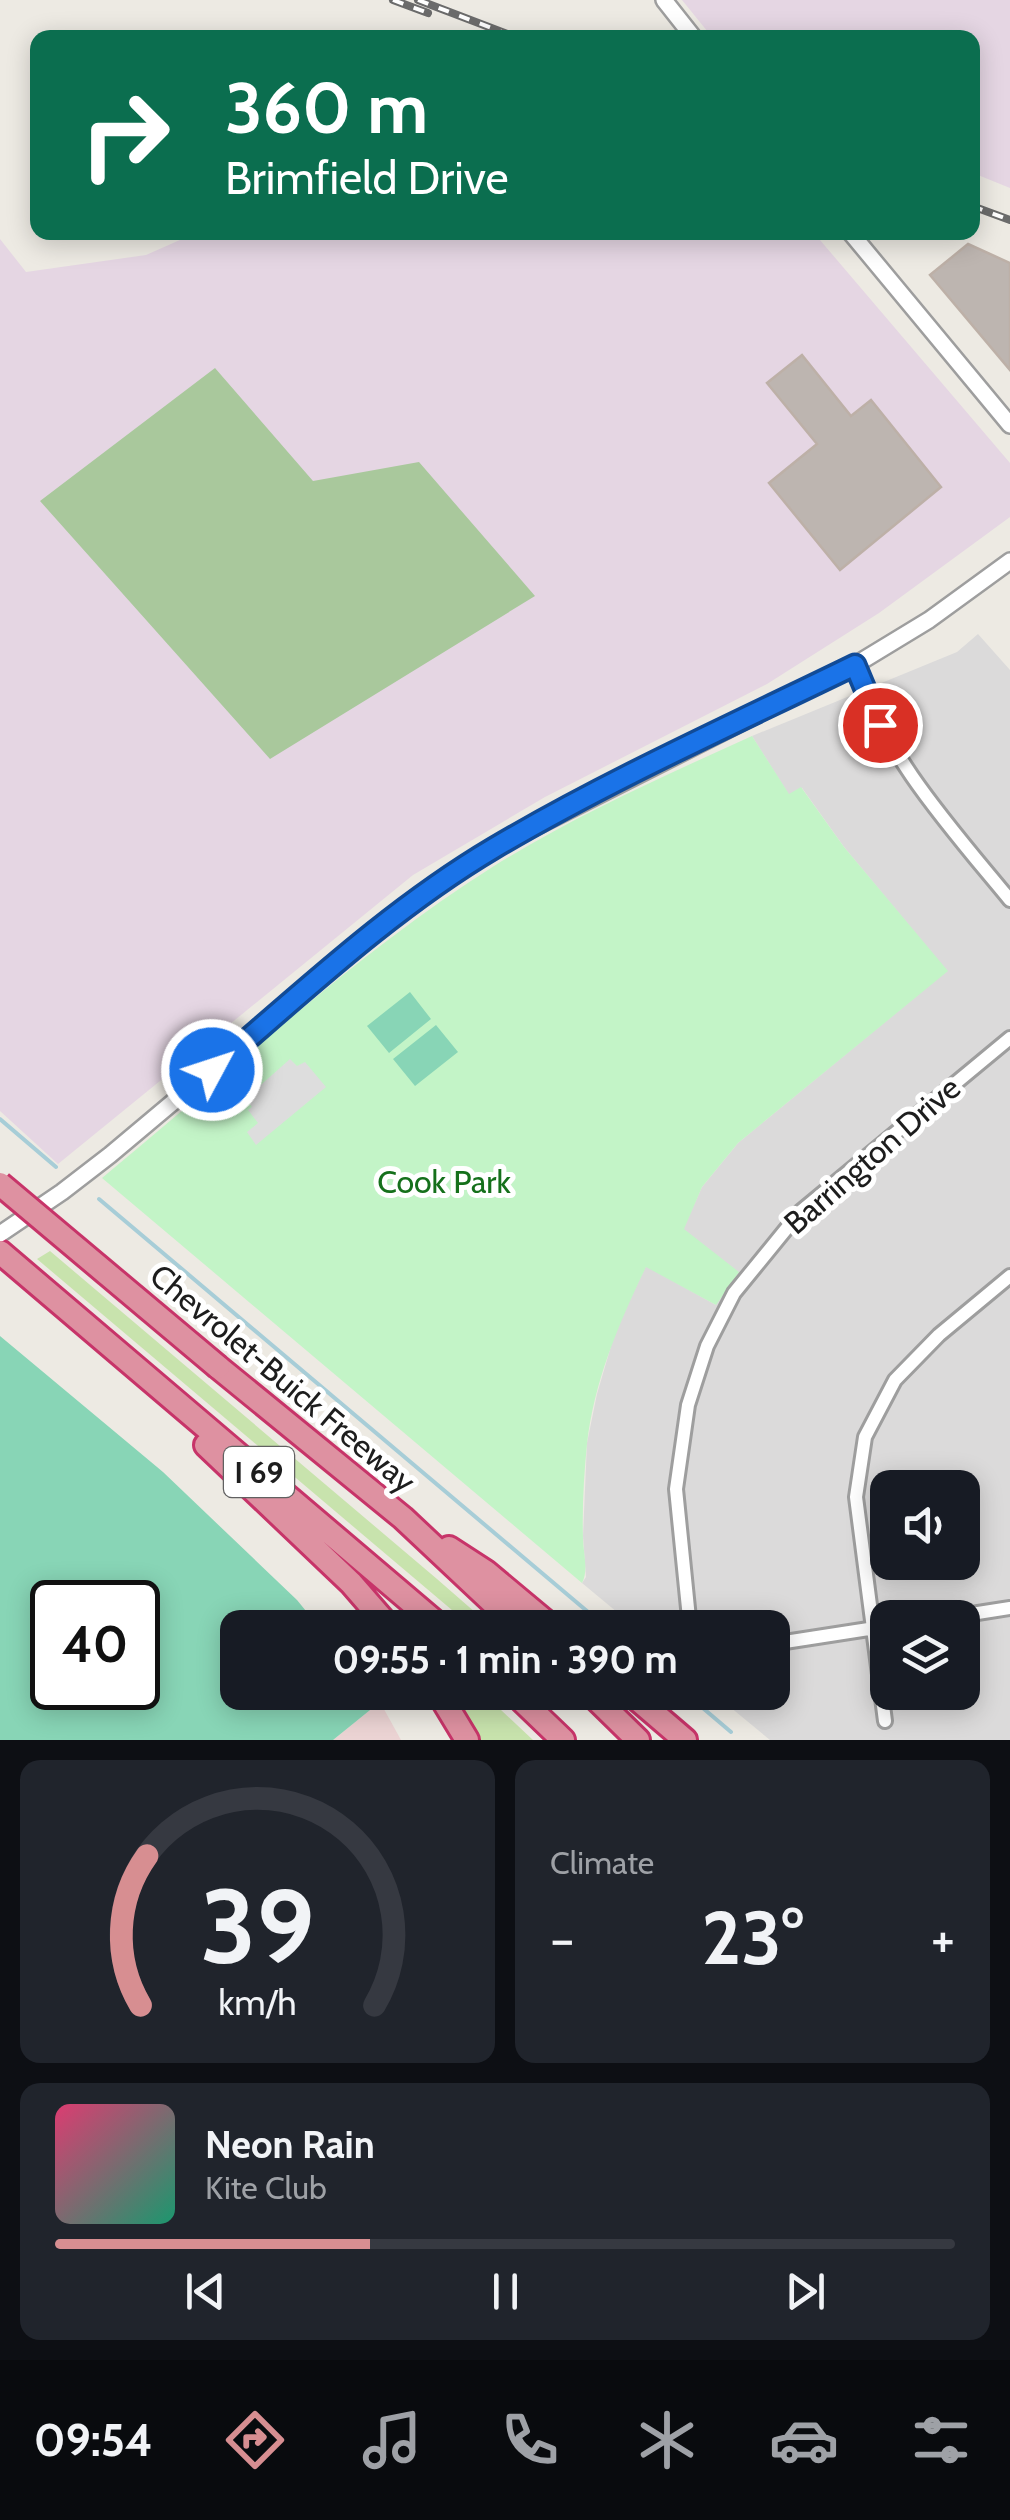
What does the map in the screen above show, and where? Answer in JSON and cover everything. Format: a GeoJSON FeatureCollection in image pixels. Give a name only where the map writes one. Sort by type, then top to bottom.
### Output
{"type":"FeatureCollection","features":[{"type":"Feature","properties":{"kind":"highway","name":"Chevrolet-Buick Freeway"},"geometry":{"type":"LineString","coordinates":[[0,1184],[403,1518],[501,1610]]}},
{"type":"Feature","properties":{"kind":"highway","name":"I 69"},"geometry":{"type":"LineString","coordinates":[[0,1252],[421,1610]]}},
{"type":"Feature","properties":{"kind":"highway"},"geometry":{"type":"LineString","coordinates":[[75,1317],[333,1565],[374,1610]]}},
{"type":"Feature","properties":{"kind":"highway"},"geometry":{"type":"LineString","coordinates":[[403,1518],[486,1572],[531,1610]]}},
{"type":"Feature","properties":{"kind":"highway"},"geometry":{"type":"LineString","coordinates":[[448,1710],[466,1740]]}},
{"type":"Feature","properties":{"kind":"highway"},"geometry":{"type":"LineString","coordinates":[[532,1710],[563,1740]]}},
{"type":"Feature","properties":{"kind":"highway"},"geometry":{"type":"LineString","coordinates":[[607,1710],[638,1740]]}},
{"type":"Feature","properties":{"kind":"highway"},"geometry":{"type":"LineString","coordinates":[[649,1710],[684,1740]]}},
{"type":"Feature","properties":{"kind":"street"},"geometry":{"type":"LineString","coordinates":[[664,0],[688,30]]}},
{"type":"Feature","properties":{"kind":"street"},"geometry":{"type":"LineString","coordinates":[[857,240],[1010,425]]}},
{"type":"Feature","properties":{"kind":"street"},"geometry":{"type":"LineString","coordinates":[[0,1234],[110,1155],[403,909],[492,849],[572,805],[855,665],[929,620],[1010,561]]}},
{"type":"Feature","properties":{"kind":"street"},"geometry":{"type":"LineString","coordinates":[[855,665],[864,693],[901,760],[930,803],[1010,900]]}},
{"type":"Feature","properties":{"kind":"street","name":"Barrington Drive"},"geometry":{"type":"LineString","coordinates":[[688,1610],[676,1490],[688,1406],[707,1346],[734,1292],[800,1212],[1010,1038]]}},
{"type":"Feature","properties":{"kind":"street"},"geometry":{"type":"LineString","coordinates":[[870,1612],[856,1496],[866,1437],[895,1380],[939,1335],[1010,1276]]}},
{"type":"Feature","properties":{"kind":"street"},"geometry":{"type":"LineString","coordinates":[[980,1613],[1010,1608]]}},
{"type":"Feature","properties":{"kind":"street"},"geometry":{"type":"LineString","coordinates":[[790,1641],[870,1629]]}},
{"type":"Feature","properties":{"kind":"street"},"geometry":{"type":"LineString","coordinates":[[883,1710],[885,1721]]}},
{"type":"Feature","properties":{"kind":"shaded area"},"geometry":{"type":"Polygon","coordinates":[[[682,0],[1010,0],[1010,188],[980,176],[980,30],[706,30],[682,0]]]}},
{"type":"Feature","properties":{"kind":"shaded area"},"geometry":{"type":"Polygon","coordinates":[[[0,239],[26,272],[146,255],[180,240],[820,240],[1010,463],[1010,517],[879,613],[767,684],[545,797],[413,875],[58,1164],[0,1111],[0,239]]]}},
{"type":"Feature","properties":{"kind":"shaded area"},"geometry":{"type":"Polygon","coordinates":[[[978,634],[1010,670],[1010,1740],[770,1740],[734,1710],[790,1710],[790,1610],[615,1610],[582,1583],[586,1577],[583,1536],[587,1443],[616,1329],[646,1266],[716,1305],[683,1229],[702,1187],[738,1143],[947,971],[844,847],[802,788],[789,795],[752,736],[957,652],[978,634]]]}},
{"type":"Feature","properties":{"kind":"shaded area"},"geometry":{"type":"Polygon","coordinates":[[[290,1059],[297,1066],[305,1062],[326,1087],[256,1145],[247,1132],[258,1123],[248,1110],[252,1107],[246,1098],[290,1059]]]}},
{"type":"Feature","properties":{"kind":"shaded area"},"geometry":{"type":"Polygon","coordinates":[[[370,1710],[384,1710],[401,1740],[333,1740],[370,1710]]]}},
{"type":"Feature","properties":{"kind":"green space"},"geometry":{"type":"Polygon","coordinates":[[[215,368],[313,481],[419,462],[535,596],[270,759],[40,501],[215,368]]]}},
{"type":"Feature","properties":{"kind":"green space","name":"Cook Park"},"geometry":{"type":"Polygon","coordinates":[[[752,736],[789,794],[801,787],[844,847],[948,971],[738,1143],[702,1187],[684,1229],[739,1272],[716,1305],[646,1267],[609,1353],[590,1421],[582,1583],[102,1178],[342,976],[442,901],[557,830],[752,736]]]}},
{"type":"Feature","properties":{"kind":"green space"},"geometry":{"type":"Polygon","coordinates":[[[410,992],[431,1019],[389,1053],[367,1026],[410,992]]]}},
{"type":"Feature","properties":{"kind":"green space"},"geometry":{"type":"Polygon","coordinates":[[[436,1025],[458,1052],[415,1086],[393,1059],[436,1025]]]}},
{"type":"Feature","properties":{"kind":"green space"},"geometry":{"type":"Polygon","coordinates":[[[50,1251],[473,1610],[452,1610],[37,1259],[50,1251]]]}},
{"type":"Feature","properties":{"kind":"green space"},"geometry":{"type":"Polygon","coordinates":[[[0,1336],[163,1472],[305,1610],[220,1610],[220,1710],[370,1710],[333,1740],[0,1740],[0,1336]]]}},
{"type":"Feature","properties":{"kind":"green space"},"geometry":{"type":"Polygon","coordinates":[[[458,1710],[501,1710],[533,1740],[476,1740],[458,1710]]]}},
{"type":"Feature","properties":{"kind":"building"},"geometry":{"type":"Polygon","coordinates":[[[968,244],[1010,263],[1010,370],[930,275],[968,244]]]}},
{"type":"Feature","properties":{"kind":"building"},"geometry":{"type":"Polygon","coordinates":[[[802,355],[851,416],[871,400],[941,487],[840,570],[769,483],[817,444],[767,383],[802,355]]]}},
{"type":"Feature","properties":{"kind":"waterway"},"geometry":{"type":"LineString","coordinates":[[0,1119],[56,1167]]}},
{"type":"Feature","properties":{"kind":"waterway"},"geometry":{"type":"LineString","coordinates":[[99,1199],[586,1610]]}},
{"type":"Feature","properties":{"kind":"waterway"},"geometry":{"type":"LineString","coordinates":[[705,1710],[731,1732]]}},
{"type":"Feature","properties":{"kind":"railway"},"geometry":{"type":"LineString","coordinates":[[393,0],[428,13]]}},
{"type":"Feature","properties":{"kind":"railway"},"geometry":{"type":"LineString","coordinates":[[418,0],[497,30]]}},
{"type":"Feature","properties":{"kind":"railway"},"geometry":{"type":"LineString","coordinates":[[980,209],[1010,220]]}},
{"type":"Feature","properties":{"kind":"route"},"geometry":{"type":"LineString","coordinates":[[212,1070],[403,909],[492,849],[572,805],[855,665],[880,725]]}}]}
